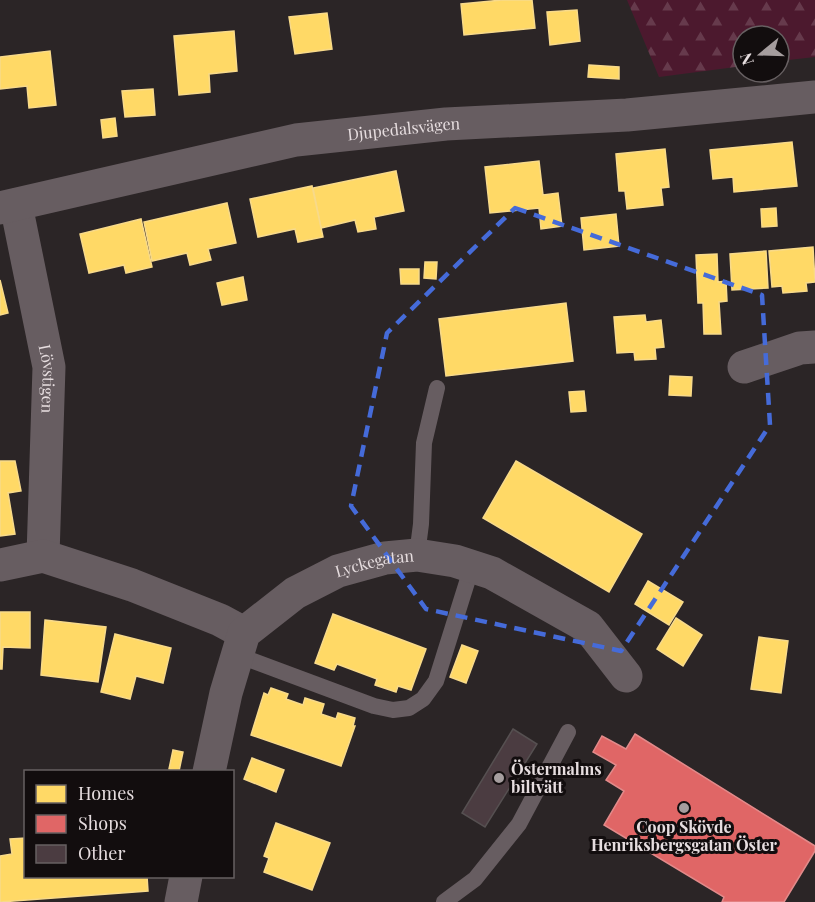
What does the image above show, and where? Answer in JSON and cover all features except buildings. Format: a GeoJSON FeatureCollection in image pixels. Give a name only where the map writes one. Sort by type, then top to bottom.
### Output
{"type":"FeatureCollection","features":[{"type":"Feature","properties":{"kind":"street","name":"Djupedalsvägen"},"geometry":{"type":"LineString","coordinates":[[8,206],[296,140],[446,124],[627,115],[815,97]]}},
{"type":"Feature","properties":{"kind":"street","name":"Lövstigen"},"geometry":{"type":"LineString","coordinates":[[8,206],[49,368],[43,556]]}},
{"type":"Feature","properties":{"kind":"street"},"geometry":{"type":"LineString","coordinates":[[744,367],[801,348],[815,347]]}},
{"type":"Feature","properties":{"kind":"street","name":"Lyckegatan"},"geometry":{"type":"LineString","coordinates":[[241,644],[295,592],[338,571],[385,558],[417,555],[455,561],[492,573],[588,627],[626,676]]}},
{"type":"Feature","properties":{"kind":"street"},"geometry":{"type":"LineString","coordinates":[[0,565],[43,556],[132,585],[220,620],[241,644],[226,693],[209,770]]}},
{"type":"Feature","properties":{"kind":"street"},"geometry":{"type":"LineString","coordinates":[[181,902],[186,878]]}},
{"type":"Feature","properties":{"kind":"lane"},"geometry":{"type":"LineString","coordinates":[[417,555],[421,524],[424,443],[437,388]]}},
{"type":"Feature","properties":{"kind":"lane"},"geometry":{"type":"LineString","coordinates":[[241,644],[374,706],[393,710],[409,708],[423,699],[436,681],[468,579],[474,567]]}},
{"type":"Feature","properties":{"kind":"lane"},"geometry":{"type":"LineString","coordinates":[[444,902],[475,879],[519,824],[568,732]]}},
{"type":"Feature","properties":{"kind":"highlighted area"},"geometry":{"type":"Polygon","coordinates":[[[515,208],[762,295],[770,425],[621,651],[426,609],[351,506],[387,333],[515,208]]]}},
{"type":"Feature","properties":{"kind":"green space"},"geometry":{"type":"Polygon","coordinates":[[[627,0],[815,0],[815,57],[791,60],[791,24],[731,24],[731,68],[659,77],[627,0]]]}},
{"type":"Feature","properties":{"kind":"place","name":"Östermalms biltvätt"},"geometry":{"type":"Point","coordinates":[499,778]}},
{"type":"Feature","properties":{"kind":"place","name":"Coop Skövde Henriksbergsgatan Öster"},"geometry":{"type":"Point","coordinates":[684,808]}}]}
